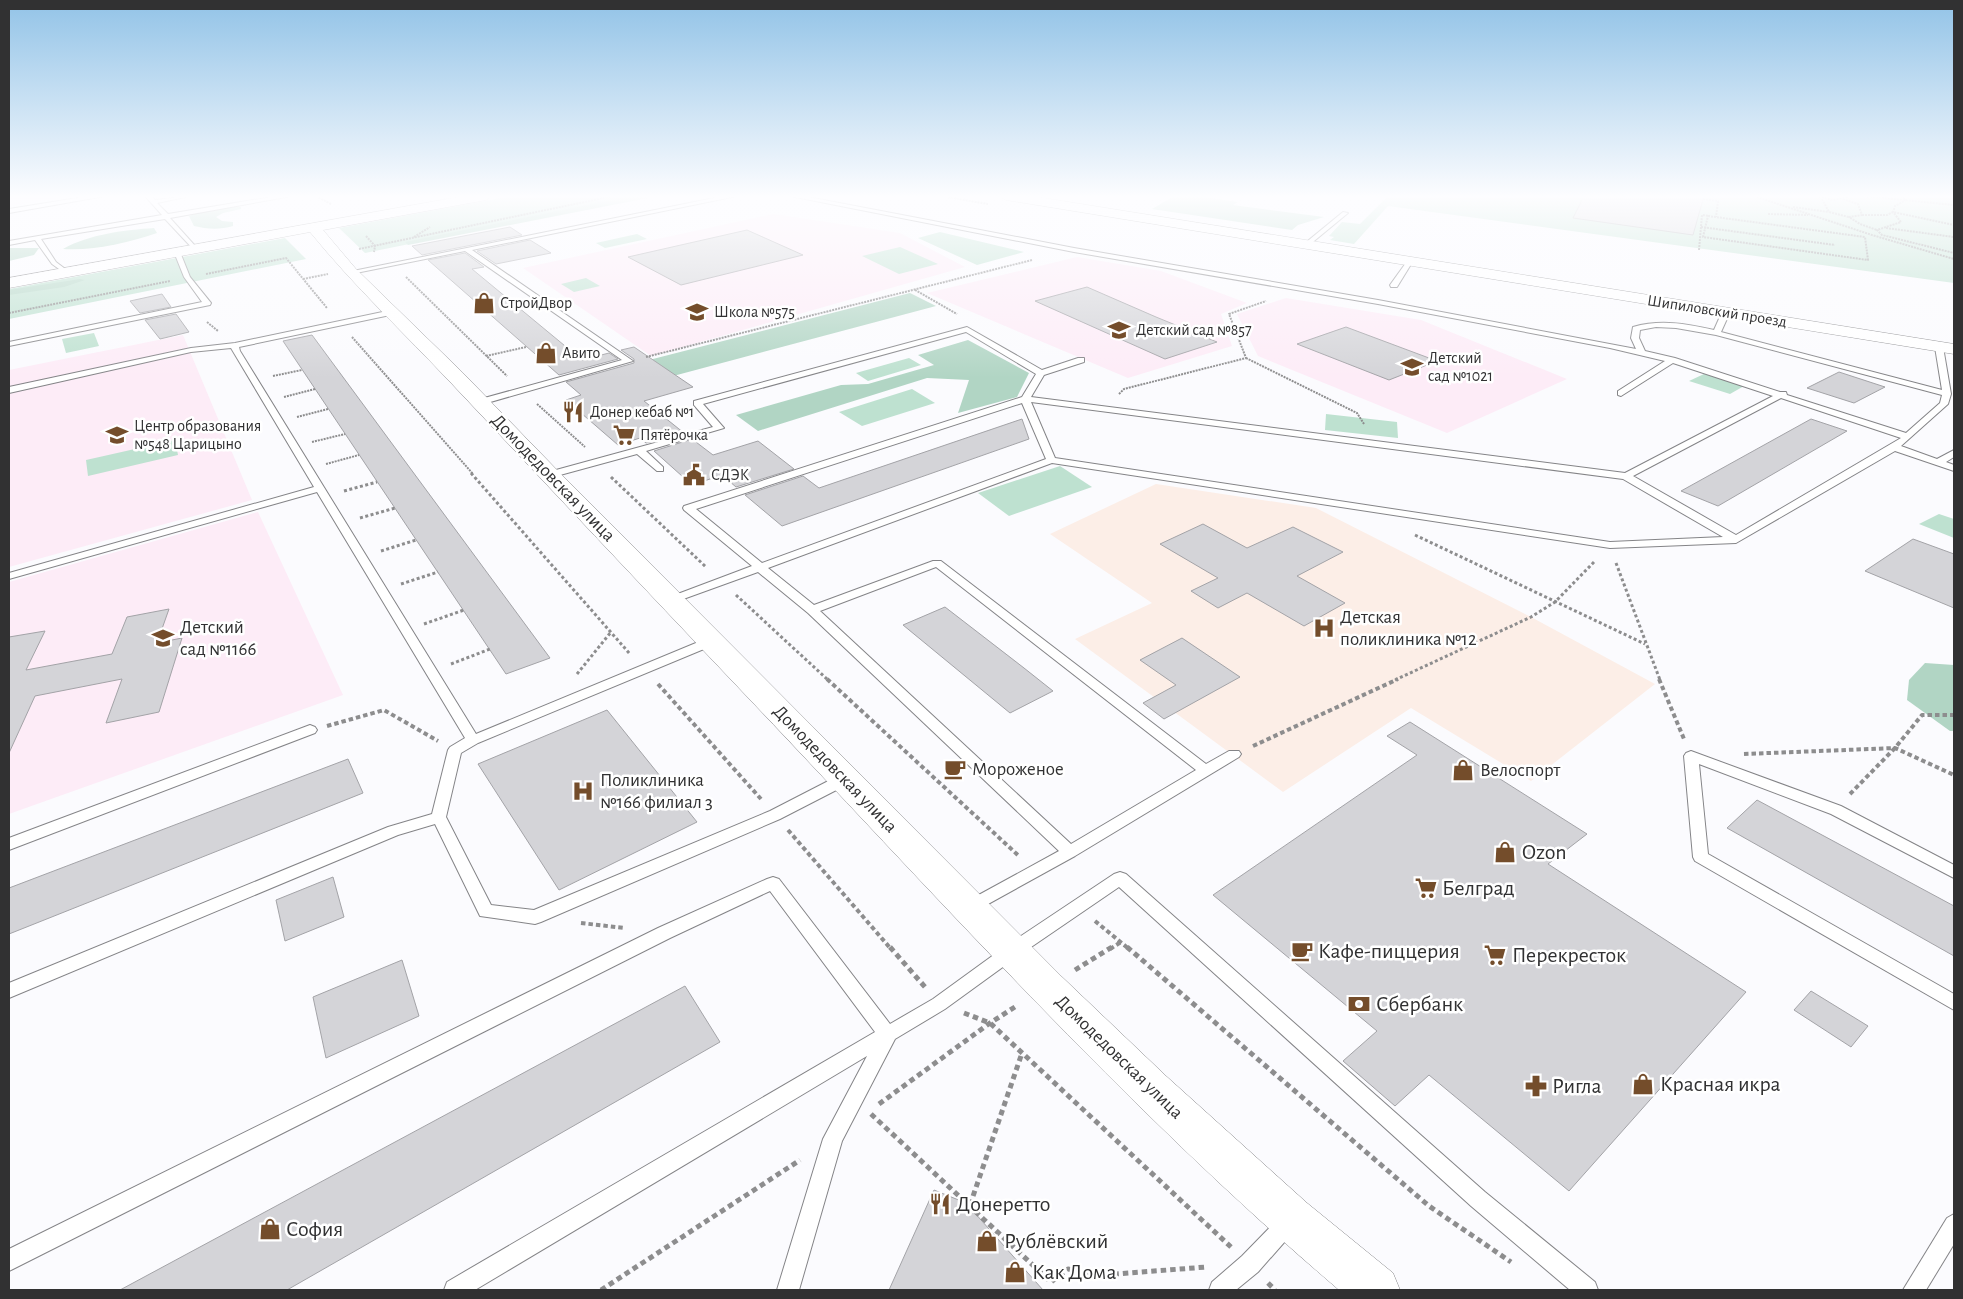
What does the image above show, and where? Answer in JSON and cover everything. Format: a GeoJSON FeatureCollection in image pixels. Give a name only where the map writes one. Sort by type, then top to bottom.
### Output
{"type":"FeatureCollection","features":[{"type":"Feature","properties":{"kind":"main road"},"geometry":{"type":"LineString","coordinates":[[9,283],[151,257]]}},
{"type":"Feature","properties":{"kind":"main road","name":"Домодедовская улица"},"geometry":{"type":"LineString","coordinates":[[347,257],[392,312],[1012,951],[1152,1090],[1291,1219],[1376,1290]]}},
{"type":"Feature","properties":{"kind":"main road","name":"Шипиловский проезд"},"geometry":{"type":"LineString","coordinates":[[1382,257],[1954,349]]}},
{"type":"Feature","properties":{"kind":"lane"},"geometry":{"type":"LineString","coordinates":[[50,257],[54,263],[66,272]]}},
{"type":"Feature","properties":{"kind":"lane"},"geometry":{"type":"LineString","coordinates":[[9,344],[207,304],[187,277],[179,257]]}},
{"type":"Feature","properties":{"kind":"lane"},"geometry":{"type":"LineString","coordinates":[[352,261],[392,264],[428,257]]}},
{"type":"Feature","properties":{"kind":"lane"},"geometry":{"type":"LineString","coordinates":[[477,257],[629,361]]}},
{"type":"Feature","properties":{"kind":"lane"},"geometry":{"type":"LineString","coordinates":[[1113,257],[1378,302],[1672,360],[1783,394],[1908,437]]}},
{"type":"Feature","properties":{"kind":"lane"},"geometry":{"type":"LineString","coordinates":[[1394,285],[1410,261]]}},
{"type":"Feature","properties":{"kind":"lane"},"geometry":{"type":"LineString","coordinates":[[1378,302],[1386,294]]}},
{"type":"Feature","properties":{"kind":"lane"},"geometry":{"type":"LineString","coordinates":[[9,390],[191,350],[235,345],[392,312]]}},
{"type":"Feature","properties":{"kind":"lane"},"geometry":{"type":"LineString","coordinates":[[1717,333],[1726,312]]}},
{"type":"Feature","properties":{"kind":"lane"},"geometry":{"type":"LineString","coordinates":[[1642,354],[1635,338],[1636,329],[1659,324],[1717,333],[1947,394]]}},
{"type":"Feature","properties":{"kind":"lane"},"geometry":{"type":"LineString","coordinates":[[550,475],[719,428],[697,403],[967,329],[1041,374]]}},
{"type":"Feature","properties":{"kind":"lane"},"geometry":{"type":"LineString","coordinates":[[235,345],[236,351],[473,740]]}},
{"type":"Feature","properties":{"kind":"lane"},"geometry":{"type":"LineString","coordinates":[[671,600],[1051,460],[1610,545],[1736,540],[1894,447],[1908,437],[1944,404],[1947,394],[1939,346]]}},
{"type":"Feature","properties":{"kind":"lane"},"geometry":{"type":"LineString","coordinates":[[1025,399],[1041,374],[1081,360]]}},
{"type":"Feature","properties":{"kind":"lane"},"geometry":{"type":"LineString","coordinates":[[1621,393],[1672,360]]}},
{"type":"Feature","properties":{"kind":"lane"},"geometry":{"type":"LineString","coordinates":[[480,402],[629,361]]}},
{"type":"Feature","properties":{"kind":"lane"},"geometry":{"type":"LineString","coordinates":[[1626,476],[1783,394]]}},
{"type":"Feature","properties":{"kind":"lane"},"geometry":{"type":"LineString","coordinates":[[1025,399],[1051,460]]}},
{"type":"Feature","properties":{"kind":"lane"},"geometry":{"type":"LineString","coordinates":[[1070,852],[812,610],[688,508],[1025,399],[1626,476],[1736,540]]}},
{"type":"Feature","properties":{"kind":"lane"},"geometry":{"type":"LineString","coordinates":[[1894,447],[1954,468]]}},
{"type":"Feature","properties":{"kind":"lane"},"geometry":{"type":"LineString","coordinates":[[639,450],[660,470]]}},
{"type":"Feature","properties":{"kind":"lane"},"geometry":{"type":"LineString","coordinates":[[1939,462],[1954,453]]}},
{"type":"Feature","properties":{"kind":"lane"},"geometry":{"type":"LineString","coordinates":[[9,576],[322,492]]}},
{"type":"Feature","properties":{"kind":"lane"},"geometry":{"type":"LineString","coordinates":[[812,610],[938,562],[1206,771]]}},
{"type":"Feature","properties":{"kind":"lane"},"geometry":{"type":"LineString","coordinates":[[712,642],[473,740],[455,750],[439,817],[486,911],[535,917],[775,815],[845,779]]}},
{"type":"Feature","properties":{"kind":"lane"},"geometry":{"type":"LineString","coordinates":[[9,844],[310,730]]}},
{"type":"Feature","properties":{"kind":"lane"},"geometry":{"type":"LineString","coordinates":[[970,908],[1070,852],[1234,754]]}},
{"type":"Feature","properties":{"kind":"lane"},"geometry":{"type":"LineString","coordinates":[[1954,872],[1836,810],[1691,756],[1700,857],[1954,1004]]}},
{"type":"Feature","properties":{"kind":"lane"},"geometry":{"type":"LineString","coordinates":[[9,991],[393,831],[439,817]]}},
{"type":"Feature","properties":{"kind":"lane"},"geometry":{"type":"LineString","coordinates":[[455,1290],[939,1004],[1012,951],[1120,878],[1471,1193],[1587,1290]]}},
{"type":"Feature","properties":{"kind":"lane"},"geometry":{"type":"LineString","coordinates":[[9,1260],[664,933],[773,883],[888,1035]]}},
{"type":"Feature","properties":{"kind":"lane"},"geometry":{"type":"LineString","coordinates":[[788,1290],[833,1139],[888,1035]]}},
{"type":"Feature","properties":{"kind":"lane"},"geometry":{"type":"LineString","coordinates":[[1220,1290],[1250,1264],[1291,1219]]}},
{"type":"Feature","properties":{"kind":"lane"},"geometry":{"type":"LineString","coordinates":[[1914,1290],[1954,1225]]}},
{"type":"Feature","properties":{"kind":"path"},"geometry":{"type":"LineString","coordinates":[[352,261],[359,257]]}},
{"type":"Feature","properties":{"kind":"path"},"geometry":{"type":"LineString","coordinates":[[386,257],[394,257],[392,264],[522,391],[601,461],[601,467],[722,582],[1035,871]]}},
{"type":"Feature","properties":{"kind":"path"},"geometry":{"type":"LineString","coordinates":[[629,361],[1048,257]]}},
{"type":"Feature","properties":{"kind":"path"},"geometry":{"type":"LineString","coordinates":[[1844,257],[1868,260],[1868,257]]}},
{"type":"Feature","properties":{"kind":"path"},"geometry":{"type":"LineString","coordinates":[[9,313],[286,258],[340,323],[645,670]]}},
{"type":"Feature","properties":{"kind":"path"},"geometry":{"type":"LineString","coordinates":[[914,290],[965,318],[967,329]]}},
{"type":"Feature","properties":{"kind":"path"},"geometry":{"type":"LineString","coordinates":[[1246,358],[1229,314],[1273,298]]}},
{"type":"Feature","properties":{"kind":"path"},"geometry":{"type":"LineString","coordinates":[[189,307],[235,345]]}},
{"type":"Feature","properties":{"kind":"path"},"geometry":{"type":"LineString","coordinates":[[486,356],[526,347]]}},
{"type":"Feature","properties":{"kind":"path"},"geometry":{"type":"LineString","coordinates":[[1101,409],[1124,389],[1246,358],[1357,413],[1375,443]]}},
{"type":"Feature","properties":{"kind":"path"},"geometry":{"type":"LineString","coordinates":[[254,380],[302,370]]}},
{"type":"Feature","properties":{"kind":"path"},"geometry":{"type":"LineString","coordinates":[[267,401],[315,389]]}},
{"type":"Feature","properties":{"kind":"path"},"geometry":{"type":"LineString","coordinates":[[279,422],[328,409]]}},
{"type":"Feature","properties":{"kind":"path"},"geometry":{"type":"LineString","coordinates":[[294,447],[345,434]]}},
{"type":"Feature","properties":{"kind":"path"},"geometry":{"type":"LineString","coordinates":[[308,469],[359,455]]}},
{"type":"Feature","properties":{"kind":"path"},"geometry":{"type":"LineString","coordinates":[[322,492],[377,482]]}},
{"type":"Feature","properties":{"kind":"path"},"geometry":{"type":"LineString","coordinates":[[341,523],[395,508]]}},
{"type":"Feature","properties":{"kind":"path"},"geometry":{"type":"LineString","coordinates":[[1419,516],[1412,534],[1645,644]]}},
{"type":"Feature","properties":{"kind":"path"},"geometry":{"type":"LineString","coordinates":[[361,557],[416,540]]}},
{"type":"Feature","properties":{"kind":"path"},"geometry":{"type":"LineString","coordinates":[[1234,754],[1531,617],[1555,602],[1610,545],[1645,644],[1691,756],[1895,748],[1954,775]]}},
{"type":"Feature","properties":{"kind":"path"},"geometry":{"type":"LineString","coordinates":[[381,590],[438,572]]}},
{"type":"Feature","properties":{"kind":"path"},"geometry":{"type":"LineString","coordinates":[[406,631],[464,610]]}},
{"type":"Feature","properties":{"kind":"path"},"geometry":{"type":"LineString","coordinates":[[576,676],[611,632]]}},
{"type":"Feature","properties":{"kind":"path"},"geometry":{"type":"LineString","coordinates":[[431,672],[490,649]]}},
{"type":"Feature","properties":{"kind":"path"},"geometry":{"type":"LineString","coordinates":[[310,730],[384,710],[455,750]]}},
{"type":"Feature","properties":{"kind":"path"},"geometry":{"type":"LineString","coordinates":[[1836,810],[1895,748],[1922,715],[1954,715]]}},
{"type":"Feature","properties":{"kind":"path"},"geometry":{"type":"LineString","coordinates":[[1076,907],[1121,942],[1429,1206],[1519,1268]]}},
{"type":"Feature","properties":{"kind":"path"},"geometry":{"type":"LineString","coordinates":[[535,917],[664,933]]}},
{"type":"Feature","properties":{"kind":"path"},"geometry":{"type":"LineString","coordinates":[[601,1290],[833,1139],[990,1023]]}},
{"type":"Feature","properties":{"kind":"path"},"geometry":{"type":"LineString","coordinates":[[970,1206],[1022,1053]]}},
{"type":"Feature","properties":{"kind":"path"},"geometry":{"type":"LineString","coordinates":[[869,1112],[1052,1282],[1068,1269],[1104,1275],[1250,1264]]}},
{"type":"Feature","properties":{"kind":"shaded area","name":"Школа №575"},"geometry":{"type":"Polygon","coordinates":[[[576,257],[945,257],[965,267],[651,356],[523,268],[576,257]]]}},
{"type":"Feature","properties":{"kind":"shaded area","name":"Детский сад №857"},"geometry":{"type":"Polygon","coordinates":[[[1077,257],[1161,271],[1247,303],[1221,314],[1232,346],[1128,378],[927,293],[1077,257]]]}},
{"type":"Feature","properties":{"kind":"shaded area","name":"Детский сад №1021"},"geometry":{"type":"Polygon","coordinates":[[[1286,298],[1421,320],[1567,379],[1447,433],[1258,356],[1237,314],[1286,298]]]}},
{"type":"Feature","properties":{"kind":"shaded area","name":"Центр образования №548 Царицыно"},"geometry":{"type":"Polygon","coordinates":[[[183,335],[252,500],[9,567],[9,370],[183,335]]]}},
{"type":"Feature","properties":{"kind":"shaded area","name":"Детская поликлиника №12"},"geometry":{"type":"Polygon","coordinates":[[[1156,484],[1316,508],[1531,617],[1655,684],[1531,781],[1411,708],[1283,792],[1075,639],[1152,603],[1050,534],[1156,484]]]}},
{"type":"Feature","properties":{"kind":"shaded area","name":"Детский сад №1166"},"geometry":{"type":"Polygon","coordinates":[[[258,512],[343,695],[9,814],[9,582],[258,512]]]}},
{"type":"Feature","properties":{"kind":"green space"},"geometry":{"type":"Polygon","coordinates":[[[9,257],[27,257],[9,261],[9,257]]]}},
{"type":"Feature","properties":{"kind":"green space"},"geometry":{"type":"Polygon","coordinates":[[[184,257],[304,257],[306,259],[9,319],[9,289],[184,257]]]}},
{"type":"Feature","properties":{"kind":"green space"},"geometry":{"type":"Polygon","coordinates":[[[863,257],[922,257],[938,264],[899,274],[863,257]]]}},
{"type":"Feature","properties":{"kind":"green space"},"geometry":{"type":"Polygon","coordinates":[[[959,257],[1007,257],[977,265],[959,257]]]}},
{"type":"Feature","properties":{"kind":"green space"},"geometry":{"type":"Polygon","coordinates":[[[1760,257],[1954,257],[1954,283],[1760,257]]]}},
{"type":"Feature","properties":{"kind":"green space"},"geometry":{"type":"Polygon","coordinates":[[[586,278],[600,286],[574,292],[561,284],[586,278]]]}},
{"type":"Feature","properties":{"kind":"green space"},"geometry":{"type":"Polygon","coordinates":[[[80,279],[85,280],[64,287],[9,295],[9,290],[80,279]]]}},
{"type":"Feature","properties":{"kind":"green space"},"geometry":{"type":"Polygon","coordinates":[[[910,293],[936,306],[632,387],[610,370],[910,293]]]}},
{"type":"Feature","properties":{"kind":"green space"},"geometry":{"type":"Polygon","coordinates":[[[94,333],[99,346],[66,353],[62,339],[94,333]]]}},
{"type":"Feature","properties":{"kind":"green space"},"geometry":{"type":"Polygon","coordinates":[[[968,340],[1029,373],[1017,397],[958,413],[969,380],[927,378],[758,431],[736,415],[841,385],[868,384],[934,365],[918,355],[968,340]]]}},
{"type":"Feature","properties":{"kind":"green space"},"geometry":{"type":"Polygon","coordinates":[[[909,358],[921,365],[868,381],[856,373],[909,358]]]}},
{"type":"Feature","properties":{"kind":"green space"},"geometry":{"type":"Polygon","coordinates":[[[1704,374],[1744,386],[1730,394],[1689,381],[1704,374]]]}},
{"type":"Feature","properties":{"kind":"green space"},"geometry":{"type":"Polygon","coordinates":[[[912,389],[935,403],[862,426],[839,412],[912,389]]]}},
{"type":"Feature","properties":{"kind":"green space"},"geometry":{"type":"Polygon","coordinates":[[[1326,414],[1397,422],[1398,438],[1325,430],[1326,414]]]}},
{"type":"Feature","properties":{"kind":"green space"},"geometry":{"type":"Polygon","coordinates":[[[175,440],[178,455],[88,476],[86,460],[175,440]]]}},
{"type":"Feature","properties":{"kind":"green space"},"geometry":{"type":"Polygon","coordinates":[[[1060,466],[1092,487],[1009,516],[978,493],[1060,466]]]}},
{"type":"Feature","properties":{"kind":"green space"},"geometry":{"type":"Polygon","coordinates":[[[1939,514],[1954,519],[1954,538],[1919,524],[1939,514]]]}},
{"type":"Feature","properties":{"kind":"green space"},"geometry":{"type":"Polygon","coordinates":[[[1925,663],[1954,665],[1954,731],[1950,731],[1907,700],[1909,680],[1925,663]]]}},
{"type":"Feature","properties":{"kind":"building"},"geometry":{"type":"Polygon","coordinates":[[[446,257],[470,257],[484,267],[472,269],[582,360],[609,353],[618,359],[559,375],[428,260],[446,257]]]}},
{"type":"Feature","properties":{"kind":"building"},"geometry":{"type":"Polygon","coordinates":[[[485,257],[533,257],[496,264],[485,257]]]}},
{"type":"Feature","properties":{"kind":"building"},"geometry":{"type":"Polygon","coordinates":[[[628,257],[630,257],[796,257],[681,285],[628,257]]]}},
{"type":"Feature","properties":{"kind":"building"},"geometry":{"type":"Polygon","coordinates":[[[1087,287],[1217,342],[1165,359],[1035,301],[1087,287]]]}},
{"type":"Feature","properties":{"kind":"building"},"geometry":{"type":"Polygon","coordinates":[[[162,294],[171,307],[140,313],[130,301],[162,294]]]}},
{"type":"Feature","properties":{"kind":"building"},"geometry":{"type":"Polygon","coordinates":[[[176,314],[189,332],[160,339],[145,320],[176,314]]]}},
{"type":"Feature","properties":{"kind":"building"},"geometry":{"type":"Polygon","coordinates":[[[1346,327],[1437,361],[1389,380],[1297,344],[1346,327]]]}},
{"type":"Feature","properties":{"kind":"building"},"geometry":{"type":"Polygon","coordinates":[[[312,335],[550,658],[506,674],[283,341],[312,335]]]}},
{"type":"Feature","properties":{"kind":"building"},"geometry":{"type":"Polygon","coordinates":[[[634,347],[693,387],[644,401],[684,433],[646,443],[640,438],[618,445],[566,400],[581,395],[566,382],[634,363],[634,359],[621,350],[634,347]]]}},
{"type":"Feature","properties":{"kind":"building"},"geometry":{"type":"Polygon","coordinates":[[[1839,372],[1885,387],[1854,403],[1807,388],[1839,372]]]}},
{"type":"Feature","properties":{"kind":"building"},"geometry":{"type":"Polygon","coordinates":[[[1022,419],[1029,439],[782,526],[745,495],[803,476],[819,488],[1022,419]]]}},
{"type":"Feature","properties":{"kind":"building"},"geometry":{"type":"Polygon","coordinates":[[[1811,419],[1847,431],[1718,506],[1681,491],[1811,419]]]}},
{"type":"Feature","properties":{"kind":"building"},"geometry":{"type":"Polygon","coordinates":[[[692,439],[713,455],[758,441],[794,469],[736,487],[722,475],[692,485],[654,451],[692,439]]]}},
{"type":"Feature","properties":{"kind":"building"},"geometry":{"type":"Polygon","coordinates":[[[1203,524],[1247,548],[1293,527],[1343,552],[1297,576],[1345,603],[1304,626],[1247,593],[1218,608],[1191,591],[1218,578],[1160,544],[1203,524]]]}},
{"type":"Feature","properties":{"kind":"building"},"geometry":{"type":"Polygon","coordinates":[[[1913,539],[1954,554],[1954,608],[1865,571],[1913,539]]]}},
{"type":"Feature","properties":{"kind":"building"},"geometry":{"type":"Polygon","coordinates":[[[945,607],[1053,691],[1010,713],[903,625],[945,607]]]}},
{"type":"Feature","properties":{"kind":"building"},"geometry":{"type":"Polygon","coordinates":[[[169,609],[157,643],[182,638],[159,712],[106,723],[122,679],[35,696],[9,753],[9,637],[45,631],[26,670],[112,654],[127,617],[169,609]]]}},
{"type":"Feature","properties":{"kind":"building"},"geometry":{"type":"Polygon","coordinates":[[[1182,638],[1240,677],[1164,719],[1143,703],[1176,685],[1140,660],[1182,638]]]}},
{"type":"Feature","properties":{"kind":"building","name":"Поликлиника №166 филиал 3"},"geometry":{"type":"Polygon","coordinates":[[[607,710],[697,822],[559,890],[478,764],[607,710]]]}},
{"type":"Feature","properties":{"kind":"building"},"geometry":{"type":"Polygon","coordinates":[[[1410,722],[1587,834],[1548,864],[1746,992],[1569,1191],[1429,1075],[1395,1106],[1343,1061],[1377,1031],[1213,895],[1417,755],[1387,736],[1410,722]]]}},
{"type":"Feature","properties":{"kind":"building"},"geometry":{"type":"Polygon","coordinates":[[[348,759],[363,793],[9,934],[9,888],[348,759]]]}},
{"type":"Feature","properties":{"kind":"building"},"geometry":{"type":"Polygon","coordinates":[[[1757,800],[1954,906],[1954,956],[1727,828],[1757,800]]]}},
{"type":"Feature","properties":{"kind":"building"},"geometry":{"type":"Polygon","coordinates":[[[333,877],[344,917],[285,941],[276,900],[333,877]]]}},
{"type":"Feature","properties":{"kind":"building"},"geometry":{"type":"Polygon","coordinates":[[[402,960],[419,1016],[326,1058],[313,997],[402,960]]]}},
{"type":"Feature","properties":{"kind":"building"},"geometry":{"type":"Polygon","coordinates":[[[685,986],[720,1042],[287,1290],[120,1290],[685,986]]]}},
{"type":"Feature","properties":{"kind":"building"},"geometry":{"type":"Polygon","coordinates":[[[1811,991],[1868,1026],[1851,1047],[1794,1010],[1811,991]]]}},
{"type":"Feature","properties":{"kind":"building"},"geometry":{"type":"Polygon","coordinates":[[[934,1190],[966,1203],[1043,1290],[889,1290],[934,1190]]]}},
{"type":"Feature","properties":{"kind":"place","name":"СтройДвор"},"geometry":{"type":"Point","coordinates":[484,303]}},
{"type":"Feature","properties":{"kind":"place","name":"Школа №575"},"geometry":{"type":"Point","coordinates":[697,312]}},
{"type":"Feature","properties":{"kind":"place","name":"Детский сад №857"},"geometry":{"type":"Point","coordinates":[1119,330]}},
{"type":"Feature","properties":{"kind":"place","name":"Авито"},"geometry":{"type":"Point","coordinates":[546,353]}},
{"type":"Feature","properties":{"kind":"place","name":"Детский сад №1021"},"geometry":{"type":"Point","coordinates":[1412,367]}},
{"type":"Feature","properties":{"kind":"place","name":"Донер кебаб №1"},"geometry":{"type":"Point","coordinates":[573,412]}},
{"type":"Feature","properties":{"kind":"place","name":"Центр образования №548 Царицыно"},"geometry":{"type":"Point","coordinates":[117,435]}},
{"type":"Feature","properties":{"kind":"place","name":"Пятёрочка"},"geometry":{"type":"Point","coordinates":[624,435]}},
{"type":"Feature","properties":{"kind":"place","name":"СДЭК"},"geometry":{"type":"Point","coordinates":[694,475]}},
{"type":"Feature","properties":{"kind":"place","name":"Детская поликлиника №12"},"geometry":{"type":"Point","coordinates":[1324,628]}},
{"type":"Feature","properties":{"kind":"place","name":"Детский сад №1166"},"geometry":{"type":"Point","coordinates":[163,638]}},
{"type":"Feature","properties":{"kind":"place","name":"Мороженое"},"geometry":{"type":"Point","coordinates":[955,769]}},
{"type":"Feature","properties":{"kind":"place","name":"Велоспорт"},"geometry":{"type":"Point","coordinates":[1463,770]}},
{"type":"Feature","properties":{"kind":"place","name":"Поликлиника №166 филиал 3"},"geometry":{"type":"Point","coordinates":[583,791]}},
{"type":"Feature","properties":{"kind":"place","name":"Ozon"},"geometry":{"type":"Point","coordinates":[1505,852]}},
{"type":"Feature","properties":{"kind":"place","name":"Белград"},"geometry":{"type":"Point","coordinates":[1426,888]}},
{"type":"Feature","properties":{"kind":"place","name":"Кафе-пиццерия"},"geometry":{"type":"Point","coordinates":[1302,951]}},
{"type":"Feature","properties":{"kind":"place","name":"Перекресток"},"geometry":{"type":"Point","coordinates":[1495,955]}},
{"type":"Feature","properties":{"kind":"place","name":"Сбербанк"},"geometry":{"type":"Point","coordinates":[1359,1004]}},
{"type":"Feature","properties":{"kind":"place","name":"Красная икра"},"geometry":{"type":"Point","coordinates":[1643,1084]}},
{"type":"Feature","properties":{"kind":"place","name":"Ригла"},"geometry":{"type":"Point","coordinates":[1536,1086]}},
{"type":"Feature","properties":{"kind":"place","name":"Донеретто"},"geometry":{"type":"Point","coordinates":[940,1204]}},
{"type":"Feature","properties":{"kind":"place","name":"София"},"geometry":{"type":"Point","coordinates":[270,1229]}},
{"type":"Feature","properties":{"kind":"place","name":"Рублёвский"},"geometry":{"type":"Point","coordinates":[987,1241]}},
{"type":"Feature","properties":{"kind":"place","name":"Как Дома"},"geometry":{"type":"Point","coordinates":[1015,1272]}}]}
